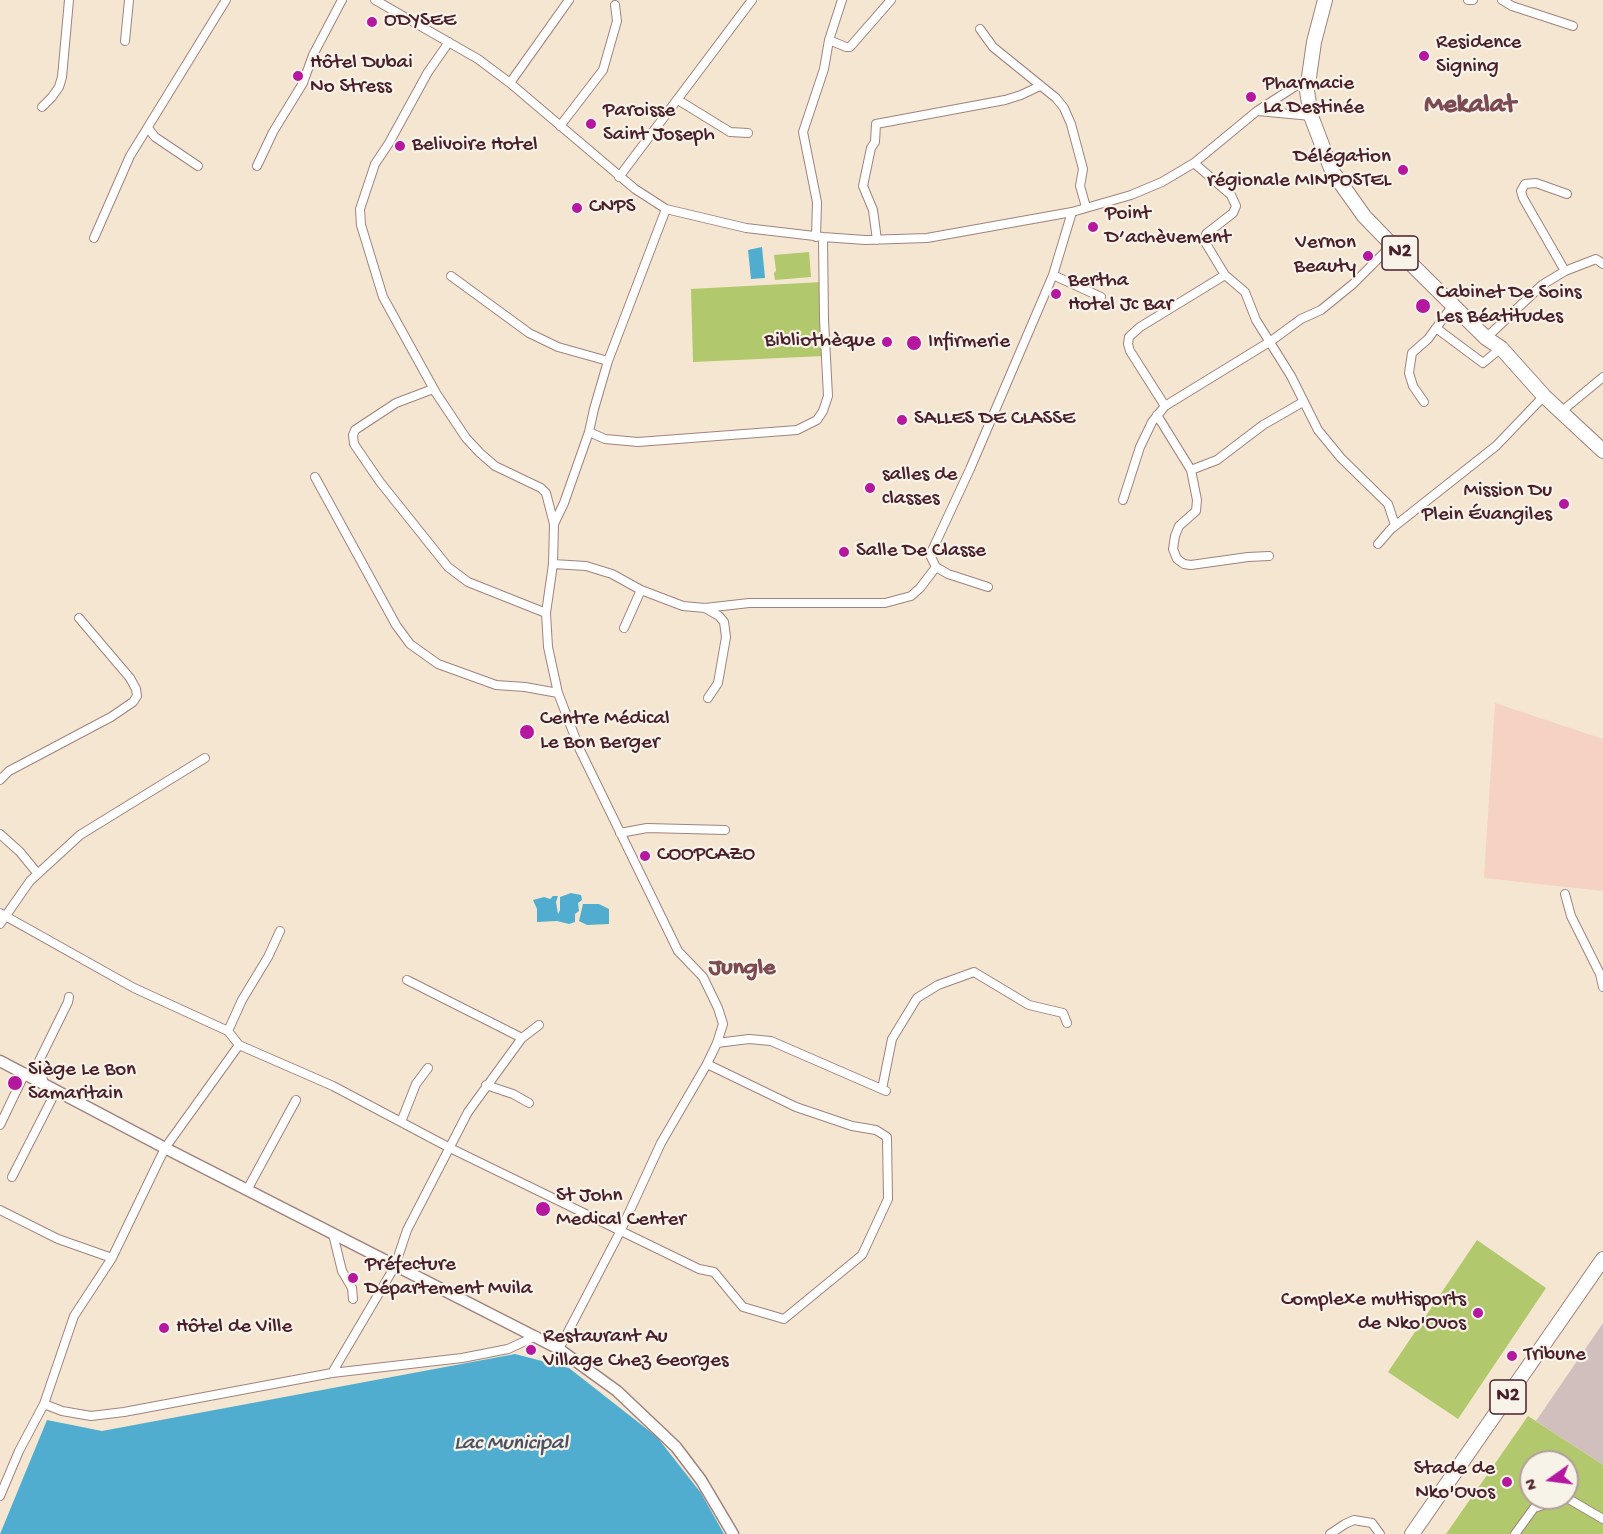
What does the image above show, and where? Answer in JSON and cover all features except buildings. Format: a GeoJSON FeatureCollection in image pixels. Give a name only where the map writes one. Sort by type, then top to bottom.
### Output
{"type":"FeatureCollection","features":[{"type":"Feature","properties":{"kind":"highway","name":"N2"},"geometry":{"type":"LineString","coordinates":[[1325,0],[1314,42],[1307,91],[1311,116],[1332,171],[1365,216],[1392,245],[1486,338],[1501,348],[1544,396],[1603,451]]}},
{"type":"Feature","properties":{"kind":"highway","name":"N2"},"geometry":{"type":"LineString","coordinates":[[1412,1534],[1603,1259]]}},
{"type":"Feature","properties":{"kind":"street"},"geometry":{"type":"LineString","coordinates":[[42,106],[52,97],[62,77],[69,0]]}},
{"type":"Feature","properties":{"kind":"street"},"geometry":{"type":"LineString","coordinates":[[125,41],[129,0]]}},
{"type":"Feature","properties":{"kind":"street"},"geometry":{"type":"LineString","coordinates":[[94,238],[130,156],[226,0]]}},
{"type":"Feature","properties":{"kind":"street"},"geometry":{"type":"LineString","coordinates":[[257,166],[273,132],[303,83],[314,55],[342,0]]}},
{"type":"Feature","properties":{"kind":"street"},"geometry":{"type":"LineString","coordinates":[[375,0],[478,59],[510,83],[619,177],[666,209],[746,228],[820,237],[877,240],[927,238],[1072,212],[1146,190],[1194,163],[1257,111],[1308,78]]}},
{"type":"Feature","properties":{"kind":"street"},"geometry":{"type":"LineString","coordinates":[[510,83],[569,0]]}},
{"type":"Feature","properties":{"kind":"street"},"geometry":{"type":"LineString","coordinates":[[619,177],[752,0]]}},
{"type":"Feature","properties":{"kind":"street"},"geometry":{"type":"LineString","coordinates":[[589,432],[605,439],[638,442],[797,430],[817,420],[823,411],[828,396],[820,237],[817,202],[803,132],[824,69],[829,40],[842,0]]}},
{"type":"Feature","properties":{"kind":"street"},"geometry":{"type":"LineString","coordinates":[[829,40],[846,47],[850,46],[891,0]]}},
{"type":"Feature","properties":{"kind":"street"},"geometry":{"type":"LineString","coordinates":[[1468,0],[1473,0]]}},
{"type":"Feature","properties":{"kind":"street"},"geometry":{"type":"LineString","coordinates":[[1502,0],[1512,6],[1573,26]]}},
{"type":"Feature","properties":{"kind":"street"},"geometry":{"type":"LineString","coordinates":[[560,126],[603,70],[617,21],[615,5]]}},
{"type":"Feature","properties":{"kind":"street"},"geometry":{"type":"LineString","coordinates":[[980,29],[993,47],[1056,98],[1068,117],[1083,169],[1080,186],[1086,207]]}},
{"type":"Feature","properties":{"kind":"street"},"geometry":{"type":"LineString","coordinates":[[449,42],[428,72],[375,164],[360,209],[361,225],[383,297],[433,388],[466,438],[495,466],[541,488],[546,493],[554,524],[554,564],[546,614],[548,647],[558,693],[580,750],[678,951],[703,977],[723,1024],[707,1064],[661,1143],[621,1230],[559,1349]]}},
{"type":"Feature","properties":{"kind":"street"},"geometry":{"type":"LineString","coordinates":[[877,240],[873,210],[863,186],[871,148],[875,142],[876,124],[1005,99],[1021,95],[1040,86]]}},
{"type":"Feature","properties":{"kind":"street"},"geometry":{"type":"LineString","coordinates":[[678,100],[730,132],[748,132]]}},
{"type":"Feature","properties":{"kind":"street"},"geometry":{"type":"LineString","coordinates":[[1257,111],[1311,116]]}},
{"type":"Feature","properties":{"kind":"street"},"geometry":{"type":"LineString","coordinates":[[148,128],[155,137],[198,166]]}},
{"type":"Feature","properties":{"kind":"street"},"geometry":{"type":"LineString","coordinates":[[1194,163],[1231,195],[1236,206],[1233,213],[1206,234],[1205,242],[1225,275],[1245,292],[1256,320],[1291,376],[1318,430],[1341,458],[1388,504],[1395,525]]}},
{"type":"Feature","properties":{"kind":"street"},"geometry":{"type":"LineString","coordinates":[[1565,271],[1521,191],[1525,184],[1536,183],[1567,194]]}},
{"type":"Feature","properties":{"kind":"street"},"geometry":{"type":"LineString","coordinates":[[554,524],[564,503],[589,432],[608,361],[666,209]]}},
{"type":"Feature","properties":{"kind":"street"},"geometry":{"type":"LineString","coordinates":[[988,587],[948,574],[936,567],[930,555],[970,469],[1053,275],[1072,212]]}},
{"type":"Feature","properties":{"kind":"street"},"geometry":{"type":"LineString","coordinates":[[1123,500],[1140,447],[1157,415],[1165,406],[1271,341],[1301,319],[1321,310],[1353,284],[1392,245]]}},
{"type":"Feature","properties":{"kind":"street"},"geometry":{"type":"LineString","coordinates":[[1486,338],[1535,290],[1565,271],[1596,259],[1603,264]]}},
{"type":"Feature","properties":{"kind":"street"},"geometry":{"type":"LineString","coordinates":[[1053,275],[1101,297]]}},
{"type":"Feature","properties":{"kind":"street"},"geometry":{"type":"LineString","coordinates":[[1165,406],[1130,351],[1129,336],[1225,275]]}},
{"type":"Feature","properties":{"kind":"street"},"geometry":{"type":"LineString","coordinates":[[451,276],[529,333],[558,347],[608,361]]}},
{"type":"Feature","properties":{"kind":"street"},"geometry":{"type":"LineString","coordinates":[[1425,402],[1413,386],[1408,373],[1412,353],[1428,339],[1453,305]]}},
{"type":"Feature","properties":{"kind":"street"},"geometry":{"type":"LineString","coordinates":[[1436,328],[1483,363],[1501,348]]}},
{"type":"Feature","properties":{"kind":"street"},"geometry":{"type":"LineString","coordinates":[[1562,411],[1603,377]]}},
{"type":"Feature","properties":{"kind":"street"},"geometry":{"type":"LineString","coordinates":[[433,388],[396,403],[355,430],[354,444],[380,482],[448,567],[468,582],[546,614]]}},
{"type":"Feature","properties":{"kind":"street"},"geometry":{"type":"LineString","coordinates":[[1378,544],[1395,525],[1496,446],[1544,396]]}},
{"type":"Feature","properties":{"kind":"street"},"geometry":{"type":"LineString","coordinates":[[1191,470],[1217,460],[1263,425],[1303,402]]}},
{"type":"Feature","properties":{"kind":"street"},"geometry":{"type":"LineString","coordinates":[[1157,415],[1191,470],[1198,506],[1196,511],[1179,526],[1175,536],[1173,549],[1177,559],[1184,564],[1191,565],[1269,556]]}},
{"type":"Feature","properties":{"kind":"street"},"geometry":{"type":"LineString","coordinates":[[315,477],[396,625],[410,644],[438,664],[496,685],[558,693]]}},
{"type":"Feature","properties":{"kind":"street"},"geometry":{"type":"LineString","coordinates":[[554,564],[586,566],[612,574],[641,590],[683,606],[705,608],[749,603],[885,603],[911,597],[936,567]]}},
{"type":"Feature","properties":{"kind":"street"},"geometry":{"type":"LineString","coordinates":[[624,628],[641,590]]}},
{"type":"Feature","properties":{"kind":"street"},"geometry":{"type":"LineString","coordinates":[[705,608],[719,615],[724,622],[726,637],[718,683],[708,698]]}},
{"type":"Feature","properties":{"kind":"street"},"geometry":{"type":"LineString","coordinates":[[0,780],[9,771],[111,717],[133,702],[137,696],[130,678],[79,618]]}},
{"type":"Feature","properties":{"kind":"street"},"geometry":{"type":"LineString","coordinates":[[0,924],[3,914],[30,881],[80,835],[205,758]]}},
{"type":"Feature","properties":{"kind":"street"},"geometry":{"type":"LineString","coordinates":[[620,833],[647,828],[725,830]]}},
{"type":"Feature","properties":{"kind":"street"},"geometry":{"type":"LineString","coordinates":[[0,834],[20,852],[38,874]]}},
{"type":"Feature","properties":{"kind":"street"},"geometry":{"type":"LineString","coordinates":[[1565,894],[1571,916],[1600,974],[1603,987]]}},
{"type":"Feature","properties":{"kind":"street"},"geometry":{"type":"LineString","coordinates":[[3,914],[134,988],[228,1031],[239,1045],[333,1086],[450,1148],[699,1269],[714,1272],[743,1307],[784,1319],[862,1255],[888,1199],[887,1137],[876,1130],[852,1126],[796,1107],[707,1064]]}},
{"type":"Feature","properties":{"kind":"street"},"geometry":{"type":"LineString","coordinates":[[228,1031],[242,1000],[268,957],[280,931]]}},
{"type":"Feature","properties":{"kind":"street"},"geometry":{"type":"LineString","coordinates":[[717,1043],[749,1039],[771,1041],[884,1090],[892,1039],[917,998],[938,985],[974,972],[1029,1005],[1063,1013],[1067,1023]]}},
{"type":"Feature","properties":{"kind":"street"},"geometry":{"type":"LineString","coordinates":[[407,980],[522,1038]]}},
{"type":"Feature","properties":{"kind":"street"},"geometry":{"type":"LineString","coordinates":[[44,1085],[39,1061],[69,1002],[69,997]]}},
{"type":"Feature","properties":{"kind":"street"},"geometry":{"type":"LineString","coordinates":[[332,1373],[395,1266],[407,1230],[468,1112],[522,1038],[539,1025]]}},
{"type":"Feature","properties":{"kind":"street"},"geometry":{"type":"LineString","coordinates":[[0,1497],[19,1450],[44,1404],[74,1316],[112,1258],[165,1148],[239,1045]]}},
{"type":"Feature","properties":{"kind":"street"},"geometry":{"type":"LineString","coordinates":[[0,1061],[559,1349],[617,1391],[676,1447],[701,1480],[733,1534]]}},
{"type":"Feature","properties":{"kind":"street"},"geometry":{"type":"LineString","coordinates":[[401,1122],[416,1084],[428,1068]]}},
{"type":"Feature","properties":{"kind":"street"},"geometry":{"type":"LineString","coordinates":[[0,1125],[25,1073]]}},
{"type":"Feature","properties":{"kind":"street"},"geometry":{"type":"LineString","coordinates":[[486,1085],[513,1094],[529,1103]]}},
{"type":"Feature","properties":{"kind":"street"},"geometry":{"type":"LineString","coordinates":[[12,1177],[56,1091]]}},
{"type":"Feature","properties":{"kind":"street"},"geometry":{"type":"LineString","coordinates":[[247,1190],[296,1100]]}},
{"type":"Feature","properties":{"kind":"street"},"geometry":{"type":"LineString","coordinates":[[0,1210],[58,1239],[112,1258]]}},
{"type":"Feature","properties":{"kind":"street"},"geometry":{"type":"LineString","coordinates":[[333,1234],[342,1271],[352,1288],[353,1299]]}},
{"type":"Feature","properties":{"kind":"street"},"geometry":{"type":"LineString","coordinates":[[44,1404],[62,1411],[91,1416],[124,1412],[332,1373],[462,1358],[508,1349],[536,1336]]}},
{"type":"Feature","properties":{"kind":"street"},"geometry":{"type":"LineString","coordinates":[[1579,1505],[1603,1519]]}},
{"type":"Feature","properties":{"kind":"street"},"geometry":{"type":"LineString","coordinates":[[1515,1534],[1533,1510]]}},
{"type":"Feature","properties":{"kind":"street"},"geometry":{"type":"LineString","coordinates":[[1330,1534],[1354,1520],[1372,1523],[1380,1534]]}},
{"type":"Feature","properties":{"kind":"shaded area"},"geometry":{"type":"Polygon","coordinates":[[[1495,703],[1603,739],[1603,891],[1484,878],[1495,703]]]}},
{"type":"Feature","properties":{"kind":"shaded area"},"geometry":{"type":"Polygon","coordinates":[[[1603,1323],[1603,1465],[1536,1421],[1603,1323]]]}},
{"type":"Feature","properties":{"kind":"green space"},"geometry":{"type":"Polygon","coordinates":[[[809,252],[811,277],[775,280],[774,255],[809,252]]]}},
{"type":"Feature","properties":{"kind":"green space"},"geometry":{"type":"Polygon","coordinates":[[[822,282],[824,356],[693,362],[691,289],[822,282]]]}},
{"type":"Feature","properties":{"kind":"green space","name":"Complexe multisports de Nko'Ovos"},"geometry":{"type":"Polygon","coordinates":[[[1477,1240],[1546,1288],[1458,1419],[1388,1372],[1477,1240]]]}},
{"type":"Feature","properties":{"kind":"green space","name":"Stade de Nko'Ovos"},"geometry":{"type":"Polygon","coordinates":[[[1528,1416],[1603,1465],[1603,1534],[1446,1534],[1528,1416]]]}},
{"type":"Feature","properties":{"kind":"water"},"geometry":{"type":"Polygon","coordinates":[[[762,247],[765,278],[751,279],[748,250],[762,247]]]}},
{"type":"Feature","properties":{"kind":"water"},"geometry":{"type":"Polygon","coordinates":[[[571,893],[581,895],[582,900],[578,903],[579,911],[575,914],[575,922],[569,924],[557,921],[537,922],[537,909],[533,900],[558,896],[556,902],[558,914],[560,897],[571,893]]]}},
{"type":"Feature","properties":{"kind":"water"},"geometry":{"type":"Polygon","coordinates":[[[583,904],[599,904],[609,909],[609,924],[587,925],[579,921],[583,904]]]}},
{"type":"Feature","properties":{"kind":"water","name":"Lac Municipal"},"geometry":{"type":"Polygon","coordinates":[[[515,1354],[569,1368],[657,1437],[701,1493],[724,1534],[0,1534],[47,1420],[102,1431],[515,1354]]]}},
{"type":"Feature","properties":{"kind":"place","name":"ODYSEE"},"geometry":{"type":"Point","coordinates":[372,22]}},
{"type":"Feature","properties":{"kind":"place","name":"Residence Signing"},"geometry":{"type":"Point","coordinates":[1424,56]}},
{"type":"Feature","properties":{"kind":"place","name":"Hôtel Dubai No Stress"},"geometry":{"type":"Point","coordinates":[298,76]}},
{"type":"Feature","properties":{"kind":"place","name":"Pharmacie La Destinée"},"geometry":{"type":"Point","coordinates":[1251,97]}},
{"type":"Feature","properties":{"kind":"place","name":"Paroisse Saint Joseph"},"geometry":{"type":"Point","coordinates":[591,124]}},
{"type":"Feature","properties":{"kind":"place","name":"Belivoire Hotel"},"geometry":{"type":"Point","coordinates":[400,146]}},
{"type":"Feature","properties":{"kind":"place","name":"Délégation régionale MINPOSTEL"},"geometry":{"type":"Point","coordinates":[1403,170]}},
{"type":"Feature","properties":{"kind":"place","name":"CNPS"},"geometry":{"type":"Point","coordinates":[577,208]}},
{"type":"Feature","properties":{"kind":"place","name":"Point D’achèvement"},"geometry":{"type":"Point","coordinates":[1093,227]}},
{"type":"Feature","properties":{"kind":"place","name":"Vernon Beauty"},"geometry":{"type":"Point","coordinates":[1368,256]}},
{"type":"Feature","properties":{"kind":"place","name":"Bertha Hotel Jc Bar"},"geometry":{"type":"Point","coordinates":[1056,294]}},
{"type":"Feature","properties":{"kind":"place","name":"Cabinet De Soins Les Béatitudes"},"geometry":{"type":"Point","coordinates":[1423,306]}},
{"type":"Feature","properties":{"kind":"place","name":"Bibliothèque"},"geometry":{"type":"Point","coordinates":[887,342]}},
{"type":"Feature","properties":{"kind":"place","name":"Infirmerie"},"geometry":{"type":"Point","coordinates":[914,343]}},
{"type":"Feature","properties":{"kind":"place","name":"SALLES DE CLASSE"},"geometry":{"type":"Point","coordinates":[902,420]}},
{"type":"Feature","properties":{"kind":"place","name":"salles de classes"},"geometry":{"type":"Point","coordinates":[870,488]}},
{"type":"Feature","properties":{"kind":"place","name":"Mission Du Plein Évangiles"},"geometry":{"type":"Point","coordinates":[1564,504]}},
{"type":"Feature","properties":{"kind":"place","name":"Salle De Classe"},"geometry":{"type":"Point","coordinates":[844,552]}},
{"type":"Feature","properties":{"kind":"place","name":"Centre Médical Le Bon Berger"},"geometry":{"type":"Point","coordinates":[527,732]}},
{"type":"Feature","properties":{"kind":"place","name":"COOPCAZO"},"geometry":{"type":"Point","coordinates":[645,856]}},
{"type":"Feature","properties":{"kind":"place","name":"Siège Le Bon Samaritain"},"geometry":{"type":"Point","coordinates":[15,1083]}},
{"type":"Feature","properties":{"kind":"place","name":"St John Medical Center"},"geometry":{"type":"Point","coordinates":[543,1209]}},
{"type":"Feature","properties":{"kind":"place","name":"Préfecture Département Mvila"},"geometry":{"type":"Point","coordinates":[353,1278]}},
{"type":"Feature","properties":{"kind":"place","name":"Complexe multisports de Nko'Ovos"},"geometry":{"type":"Point","coordinates":[1478,1313]}},
{"type":"Feature","properties":{"kind":"place","name":"Hôtel de Ville"},"geometry":{"type":"Point","coordinates":[164,1328]}},
{"type":"Feature","properties":{"kind":"place","name":"Restaurant Au Village Chez Georges"},"geometry":{"type":"Point","coordinates":[531,1350]}},
{"type":"Feature","properties":{"kind":"place","name":"Tribune"},"geometry":{"type":"Point","coordinates":[1512,1356]}},
{"type":"Feature","properties":{"kind":"place","name":"Stade de Nko'Ovos"},"geometry":{"type":"Point","coordinates":[1507,1482]}},
{"type":"Feature","properties":{"kind":"district","name":"Mekalat"},"geometry":{"type":"Point","coordinates":[1470,107]}},
{"type":"Feature","properties":{"kind":"district","name":"Jungle"},"geometry":{"type":"Point","coordinates":[742,969]}}]}
